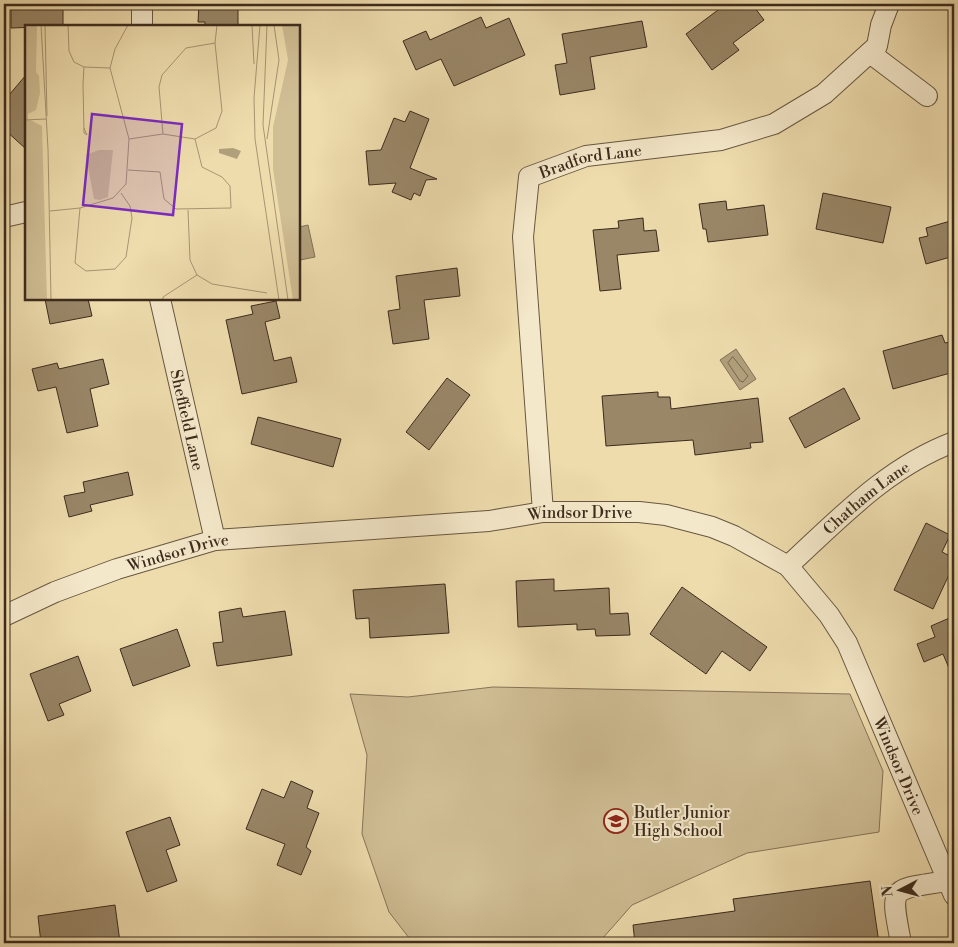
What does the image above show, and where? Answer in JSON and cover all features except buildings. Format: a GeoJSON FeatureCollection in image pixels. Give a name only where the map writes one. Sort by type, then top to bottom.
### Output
{"type":"FeatureCollection","features":[{"type":"Feature","properties":{"kind":"street"},"geometry":{"type":"LineString","coordinates":[[142,4],[142,25]]}},
{"type":"Feature","properties":{"kind":"street","name":"Bradford Lane"},"geometry":{"type":"LineString","coordinates":[[543,512],[523,238],[529,177],[586,156],[721,140],[754,132],[774,124],[810,104],[877,46],[881,25],[889,4]]}},
{"type":"Feature","properties":{"kind":"street"},"geometry":{"type":"LineString","coordinates":[[870,53],[927,96]]}},
{"type":"Feature","properties":{"kind":"street"},"geometry":{"type":"LineString","coordinates":[[4,216],[25,212]]}},
{"type":"Feature","properties":{"kind":"street","name":"Sheffield Lane"},"geometry":{"type":"LineString","coordinates":[[160,300],[215,540]]}},
{"type":"Feature","properties":{"kind":"street","name":"Chatham Lane"},"geometry":{"type":"LineString","coordinates":[[788,566],[872,489],[890,475],[921,456],[954,442]]}},
{"type":"Feature","properties":{"kind":"street","name":"Windsor Drive"},"geometry":{"type":"LineString","coordinates":[[4,616],[55,592],[117,569],[215,540],[489,521],[543,512],[639,512],[693,521],[734,536],[788,566],[829,615],[847,644],[951,888]]}},
{"type":"Feature","properties":{"kind":"street"},"geometry":{"type":"LineString","coordinates":[[901,943],[894,903],[896,895],[900,890],[912,886],[951,888]]}},
{"type":"Feature","properties":{"kind":"shaded area","name":"Butler Junior High School"},"geometry":{"type":"Polygon","coordinates":[[[493,687],[850,694],[883,771],[879,832],[747,853],[632,905],[602,939],[570,943],[413,943],[389,912],[362,834],[367,755],[350,694],[408,697],[493,687]]]}},
{"type":"Feature","properties":{"kind":"water"},"geometry":{"type":"Polygon","coordinates":[[[308,225],[315,257],[300,260],[300,227],[308,225]]]}},
{"type":"Feature","properties":{"kind":"water"},"geometry":{"type":"Polygon","coordinates":[[[736,349],[756,379],[740,390],[720,360],[736,349]]]}},
{"type":"Feature","properties":{"kind":"place","name":"Butler Junior High School"},"geometry":{"type":"Point","coordinates":[616,821]}}]}
